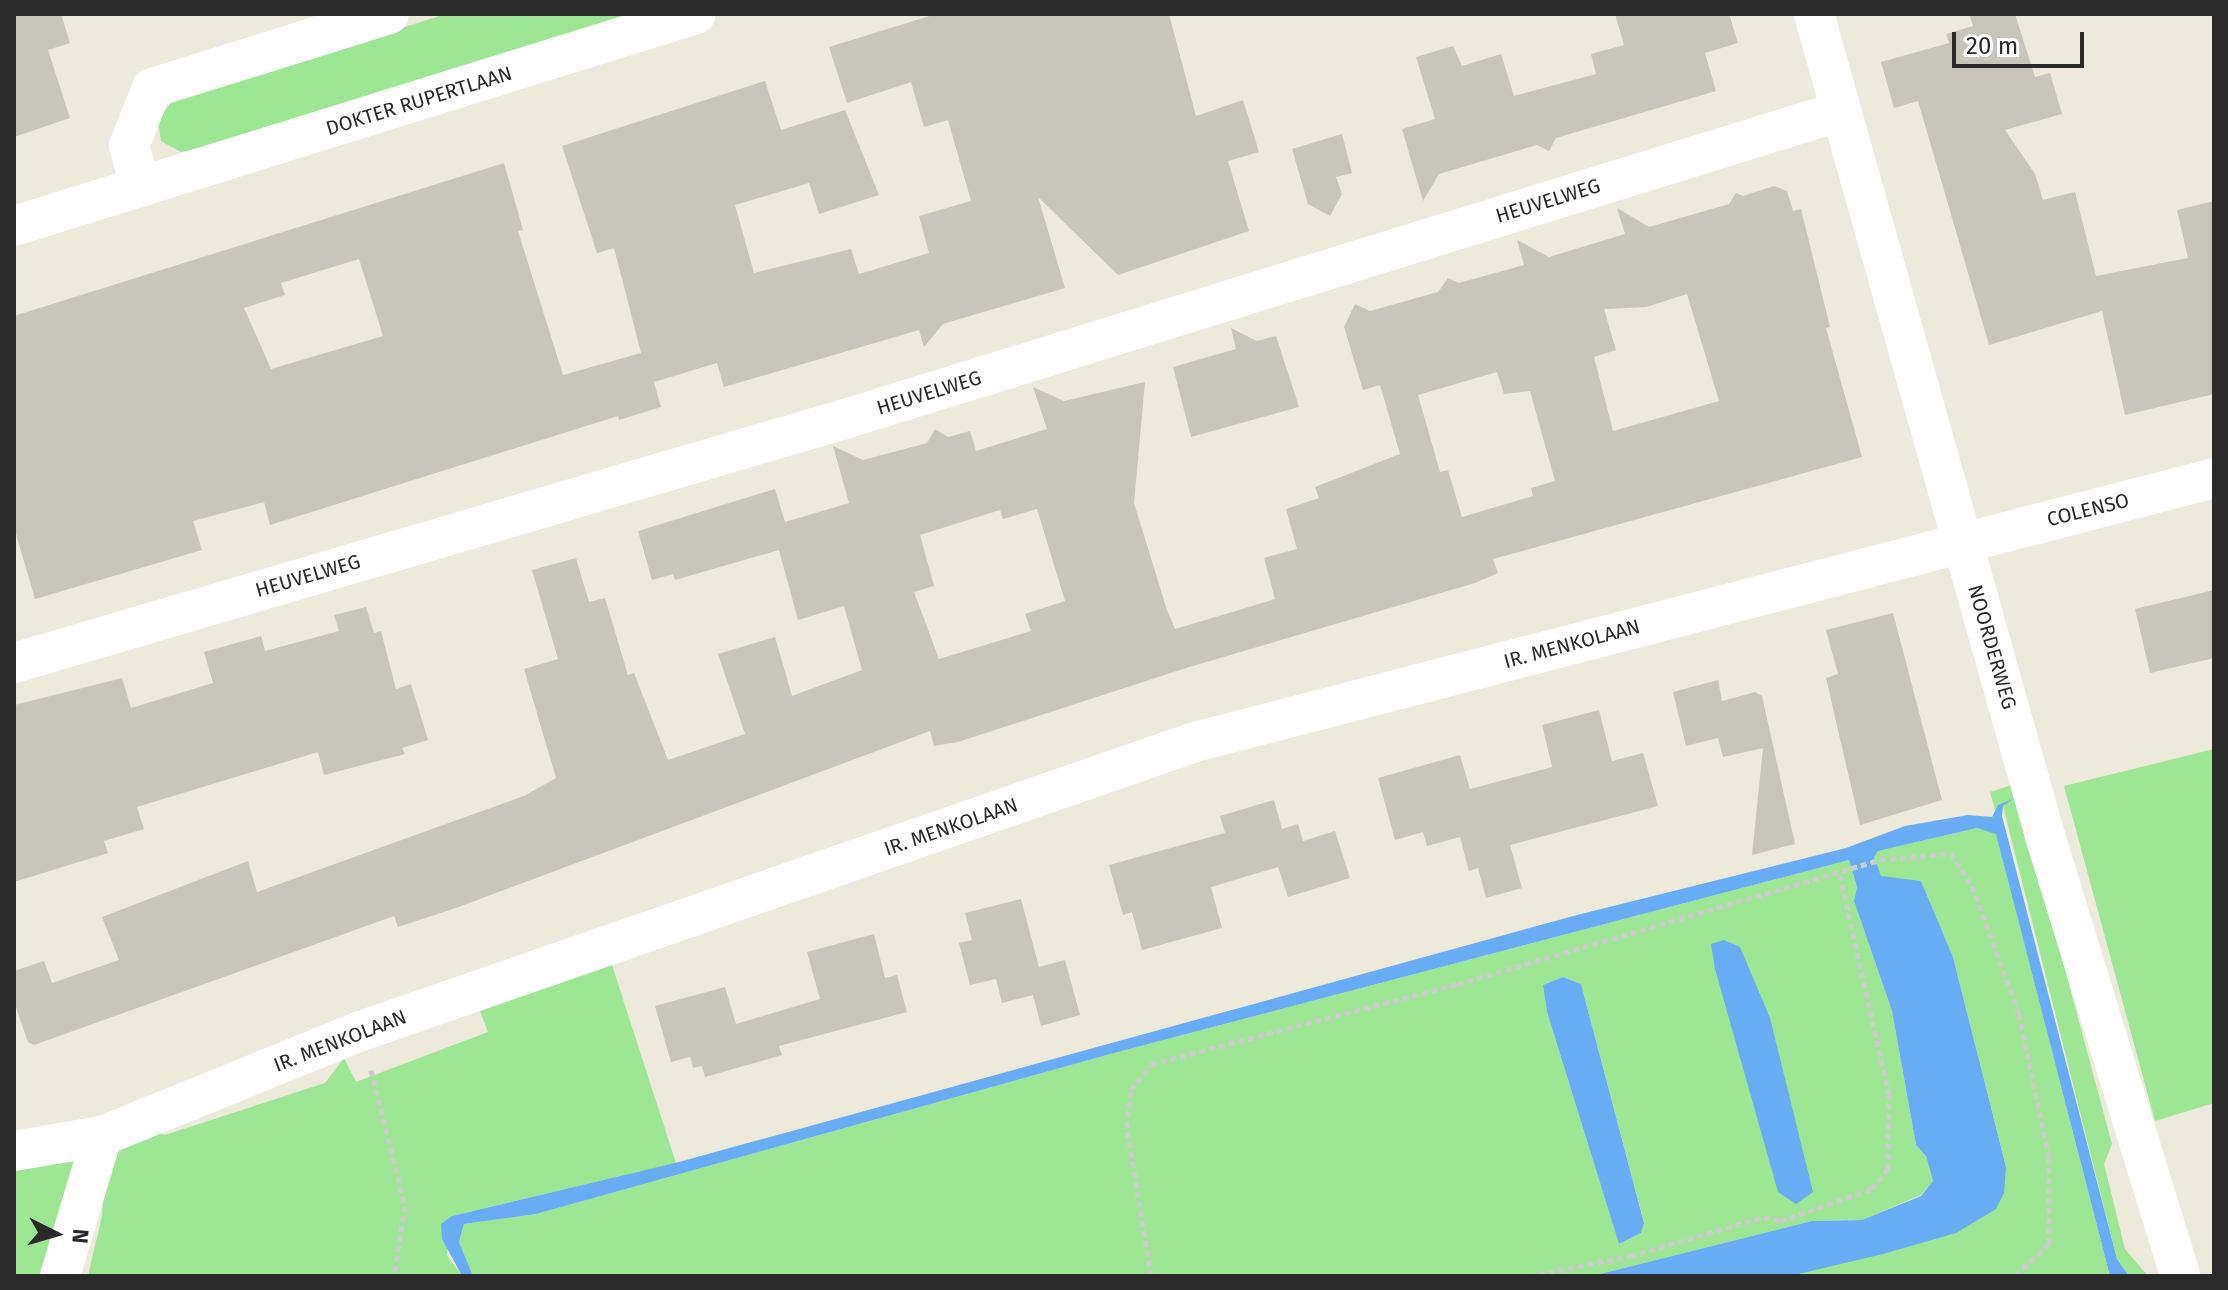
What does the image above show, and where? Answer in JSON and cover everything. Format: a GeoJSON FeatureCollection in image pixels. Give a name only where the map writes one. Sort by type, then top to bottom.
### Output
{"type":"FeatureCollection","features":[{"type":"Feature","properties":{"kind":"street"},"geometry":{"type":"LineString","coordinates":[[141,187],[129,146],[152,88],[389,14]]}},
{"type":"Feature","properties":{"kind":"street","name":"DOKTER RUPERTLAAN"},"geometry":{"type":"LineString","coordinates":[[14,226],[696,14]]}},
{"type":"Feature","properties":{"kind":"street","name":"NOORDERWEG"},"geometry":{"type":"LineString","coordinates":[[1814,14],[2045,836],[2180,1276]]}},
{"type":"Feature","properties":{"kind":"street","name":"HEUVELWEG"},"geometry":{"type":"LineString","coordinates":[[14,663],[863,413],[1841,111]]}},
{"type":"Feature","properties":{"kind":"street","name":"COLENSO"},"geometry":{"type":"LineString","coordinates":[[1962,542],[2214,478]]}},
{"type":"Feature","properties":{"kind":"street","name":"IR. MENKOLAAN"},"geometry":{"type":"LineString","coordinates":[[14,1151],[102,1136],[358,1032],[1195,742],[1962,542]]}},
{"type":"Feature","properties":{"kind":"street"},"geometry":{"type":"LineString","coordinates":[[60,1276],[102,1136]]}},
{"type":"Feature","properties":{"kind":"path"},"geometry":{"type":"LineString","coordinates":[[1151,1276],[1127,1127],[1131,1090],[1151,1064],[1458,984],[1880,860],[1951,853],[1972,886],[2019,1014],[2049,1157],[2049,1244],[2015,1276]]}},
{"type":"Feature","properties":{"kind":"path"},"geometry":{"type":"LineString","coordinates":[[1529,1276],[1630,1256],[1764,1217],[1780,1221],[1872,1189],[1888,1169],[1889,1095],[1839,871]]}},
{"type":"Feature","properties":{"kind":"path"},"geometry":{"type":"LineString","coordinates":[[358,1032],[405,1206],[394,1276]]}},
{"type":"Feature","properties":{"kind":"green space"},"geometry":{"type":"Polygon","coordinates":[[[446,14],[632,14],[228,142],[181,152],[161,141],[158,120],[173,100],[446,14]]]}},
{"type":"Feature","properties":{"kind":"green space"},"geometry":{"type":"Polygon","coordinates":[[[2214,749],[2214,1103],[2155,1121],[2064,786],[2214,749]]]}},
{"type":"Feature","properties":{"kind":"green space"},"geometry":{"type":"Polygon","coordinates":[[[2015,784],[2112,1144],[2104,1164],[2125,1249],[2148,1276],[2129,1276],[2117,1259],[2003,806],[1995,811],[1990,792],[2015,784]]]}},
{"type":"Feature","properties":{"kind":"green space"},"geometry":{"type":"Polygon","coordinates":[[[1977,828],[1996,833],[2110,1276],[1790,1276],[2006,1167],[1953,957],[1921,881],[1881,877],[1873,857],[1878,851],[1977,828]]]}},
{"type":"Feature","properties":{"kind":"green space"},"geometry":{"type":"Polygon","coordinates":[[[1849,860],[1857,887],[1854,901],[1892,1011],[1916,1145],[1926,1156],[1933,1181],[1921,1195],[1862,1220],[1812,1221],[1592,1276],[473,1276],[459,1242],[464,1224],[536,1214],[1114,1053],[1849,860]],[[1563,977],[1543,985],[1547,1012],[1619,1244],[1641,1233],[1644,1222],[1581,984],[1563,977]]]}},
{"type":"Feature","properties":{"kind":"green space"},"geometry":{"type":"Polygon","coordinates":[[[611,962],[676,1163],[452,1216],[447,1255],[462,1276],[88,1276],[102,1216],[106,1153],[144,1129],[165,1135],[325,1083],[344,1058],[356,1082],[488,1032],[480,1011],[611,962]]]}},
{"type":"Feature","properties":{"kind":"green space"},"geometry":{"type":"Polygon","coordinates":[[[79,1146],[46,1276],[14,1276],[14,1166],[79,1146]]]}},
{"type":"Feature","properties":{"kind":"water"},"geometry":{"type":"Polygon","coordinates":[[[2013,799],[2003,806],[2002,816],[2117,1259],[2129,1276],[2110,1276],[1996,834],[1977,828],[1878,851],[1874,857],[1881,876],[1921,881],[1953,957],[2006,1167],[2004,1193],[1996,1209],[1956,1233],[1883,1254],[1790,1276],[1592,1276],[1812,1221],[1862,1220],[1921,1196],[1933,1181],[1926,1156],[1916,1145],[1892,1011],[1854,901],[1857,887],[1849,860],[1114,1053],[536,1214],[464,1224],[459,1242],[473,1276],[462,1276],[442,1239],[441,1224],[452,1216],[679,1162],[1577,915],[1846,848],[1905,826],[1968,815],[1992,817],[1998,805],[2013,799]]]}},
{"type":"Feature","properties":{"kind":"water"},"geometry":{"type":"Polygon","coordinates":[[[1724,940],[1740,947],[1770,1018],[1813,1192],[1796,1204],[1778,1192],[1715,969],[1711,944],[1724,940]]]}},
{"type":"Feature","properties":{"kind":"water"},"geometry":{"type":"Polygon","coordinates":[[[1563,977],[1581,984],[1644,1223],[1641,1233],[1619,1244],[1547,1012],[1543,985],[1563,977]]]}},
{"type":"Feature","properties":{"kind":"building"},"geometry":{"type":"Polygon","coordinates":[[[14,14],[61,14],[70,43],[48,50],[70,118],[14,137],[14,14]]]}},
{"type":"Feature","properties":{"kind":"building"},"geometry":{"type":"Polygon","coordinates":[[[936,14],[1169,14],[1196,116],[1243,100],[1259,152],[1228,161],[1249,231],[1118,275],[1038,197],[1065,288],[943,324],[924,347],[919,330],[724,387],[717,363],[654,382],[661,407],[619,420],[618,416],[270,525],[264,502],[193,521],[202,550],[35,599],[14,527],[14,316],[504,163],[523,230],[518,231],[563,375],[641,353],[614,248],[597,253],[562,146],[765,81],[781,130],[845,110],[879,195],[819,214],[809,183],[735,205],[754,273],[851,249],[859,274],[929,253],[919,216],[971,201],[948,120],[924,127],[911,82],[847,103],[829,47],[936,14]],[[359,259],[281,283],[285,295],[244,308],[271,369],[383,336],[359,259]]]}},
{"type":"Feature","properties":{"kind":"building"},"geometry":{"type":"Polygon","coordinates":[[[1615,14],[1729,14],[1738,43],[1705,53],[1716,91],[1556,138],[1549,151],[1537,145],[1439,174],[1423,201],[1402,129],[1435,119],[1416,57],[1453,46],[1462,66],[1501,54],[1514,96],[1596,74],[1591,54],[1624,45],[1615,14]]]}},
{"type":"Feature","properties":{"kind":"building"},"geometry":{"type":"Polygon","coordinates":[[[1969,14],[2015,14],[2035,77],[2050,73],[2062,114],[2005,130],[2035,174],[2043,200],[2075,192],[2096,276],[2188,258],[2177,210],[2214,201],[2214,394],[2125,415],[2102,311],[1989,345],[1918,101],[1894,108],[1881,62],[1949,43],[1946,34],[1973,26],[1969,14]]]}},
{"type":"Feature","properties":{"kind":"building"},"geometry":{"type":"Polygon","coordinates":[[[1342,134],[1352,173],[1336,177],[1342,194],[1330,216],[1308,204],[1292,149],[1342,134]]]}},
{"type":"Feature","properties":{"kind":"building"},"geometry":{"type":"Polygon","coordinates":[[[1774,186],[1787,191],[1793,211],[1801,209],[1830,327],[1826,328],[1862,457],[1493,559],[1498,573],[1475,583],[1186,668],[958,742],[934,746],[930,731],[453,909],[398,927],[394,916],[34,1045],[28,1042],[14,1002],[14,971],[44,961],[52,983],[119,960],[102,917],[248,861],[257,892],[524,796],[556,778],[524,669],[558,659],[532,570],[576,558],[589,602],[605,598],[628,675],[634,673],[668,760],[745,734],[718,654],[775,637],[792,696],[862,670],[844,606],[798,620],[779,550],[675,580],[673,574],[652,580],[638,531],[775,489],[785,522],[849,503],[833,446],[863,460],[927,443],[935,429],[948,437],[970,431],[976,451],[1047,429],[1033,387],[1064,401],[1145,382],[1134,503],[1175,629],[1275,599],[1264,558],[1297,549],[1286,509],[1319,498],[1315,487],[1400,454],[1380,385],[1363,390],[1344,327],[1355,304],[1370,311],[1438,292],[1448,278],[1459,283],[1524,265],[1517,240],[1549,257],[1625,234],[1617,208],[1649,227],[1729,204],[1736,193],[1743,196],[1774,186]],[[1687,294],[1646,307],[1604,309],[1616,350],[1594,357],[1613,431],[1719,401],[1687,294]],[[1497,372],[1418,395],[1440,472],[1448,470],[1462,517],[1533,496],[1531,488],[1555,481],[1530,391],[1504,394],[1497,372]],[[1037,509],[1003,519],[1000,510],[920,535],[934,586],[914,592],[939,659],[1031,631],[1025,614],[1065,601],[1037,509]]]}},
{"type":"Feature","properties":{"kind":"building"},"geometry":{"type":"Polygon","coordinates":[[[1231,328],[1257,341],[1276,336],[1299,407],[1191,437],[1173,367],[1236,349],[1231,328]]]}},
{"type":"Feature","properties":{"kind":"building"},"geometry":{"type":"Polygon","coordinates":[[[2214,590],[2214,658],[2150,673],[2135,609],[2214,590]]]}},
{"type":"Feature","properties":{"kind":"building"},"geometry":{"type":"Polygon","coordinates":[[[366,607],[374,633],[381,631],[396,689],[411,684],[428,740],[402,748],[405,754],[324,775],[318,752],[137,807],[144,829],[104,841],[108,853],[14,882],[14,705],[122,678],[131,708],[213,683],[204,652],[261,636],[265,651],[339,631],[334,615],[366,607]]]}},
{"type":"Feature","properties":{"kind":"building"},"geometry":{"type":"Polygon","coordinates":[[[1893,613],[1942,800],[1860,825],[1826,678],[1838,674],[1826,630],[1893,613]]]}},
{"type":"Feature","properties":{"kind":"building"},"geometry":{"type":"Polygon","coordinates":[[[1718,680],[1722,701],[1755,692],[1762,696],[1795,844],[1752,855],[1763,748],[1723,757],[1718,738],[1686,746],[1673,692],[1718,680]]]}},
{"type":"Feature","properties":{"kind":"building"},"geometry":{"type":"Polygon","coordinates":[[[1599,710],[1612,761],[1643,753],[1658,806],[1510,845],[1522,888],[1486,898],[1478,868],[1469,871],[1460,837],[1427,846],[1423,832],[1395,840],[1378,778],[1460,755],[1470,789],[1552,767],[1542,725],[1599,710]]]}},
{"type":"Feature","properties":{"kind":"building"},"geometry":{"type":"Polygon","coordinates":[[[1274,800],[1282,829],[1298,824],[1303,841],[1335,831],[1350,878],[1288,897],[1278,867],[1211,887],[1222,928],[1142,950],[1132,912],[1123,915],[1109,865],[1225,833],[1220,816],[1274,800]]]}},
{"type":"Feature","properties":{"kind":"building"},"geometry":{"type":"Polygon","coordinates":[[[1021,899],[1039,967],[1065,960],[1080,1015],[1041,1026],[1033,995],[1002,1003],[996,979],[970,985],[959,943],[972,940],[965,913],[1021,899]]]}},
{"type":"Feature","properties":{"kind":"building"},"geometry":{"type":"Polygon","coordinates":[[[874,934],[885,978],[897,975],[907,1012],[779,1046],[782,1055],[705,1077],[702,1066],[693,1068],[690,1057],[671,1062],[655,1006],[725,987],[736,1024],[820,999],[807,952],[874,934]]]}}]}
